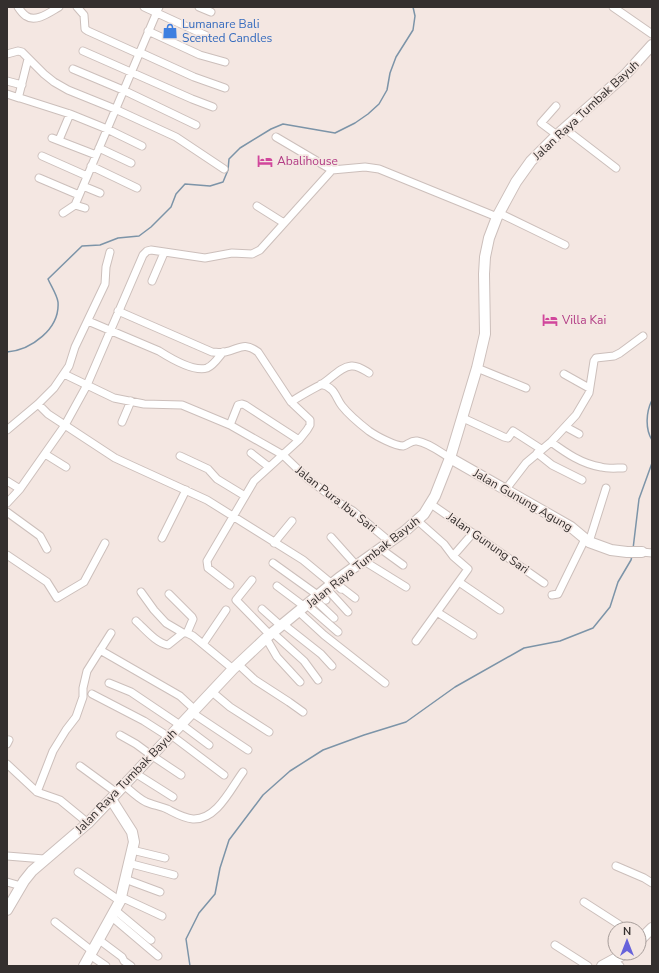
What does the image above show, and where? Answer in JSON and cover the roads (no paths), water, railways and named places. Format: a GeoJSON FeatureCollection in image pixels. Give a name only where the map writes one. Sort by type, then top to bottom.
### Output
{"type":"FeatureCollection","features":[{"type":"Feature","properties":{"kind":"street"},"geometry":{"type":"LineString","coordinates":[[18,7],[27,17],[33,19],[58,7]]}},
{"type":"Feature","properties":{"kind":"street"},"geometry":{"type":"LineString","coordinates":[[77,7],[84,15],[85,29],[88,31],[194,77],[225,88]]}},
{"type":"Feature","properties":{"kind":"street"},"geometry":{"type":"LineString","coordinates":[[144,7],[158,10],[207,36]]}},
{"type":"Feature","properties":{"kind":"street"},"geometry":{"type":"LineString","coordinates":[[199,7],[211,12]]}},
{"type":"Feature","properties":{"kind":"street"},"geometry":{"type":"LineString","coordinates":[[613,7],[652,34]]}},
{"type":"Feature","properties":{"kind":"street"},"geometry":{"type":"LineString","coordinates":[[63,213],[75,205],[158,10]]}},
{"type":"Feature","properties":{"kind":"street"},"geometry":{"type":"LineString","coordinates":[[148,31],[200,54],[225,62]]}},
{"type":"Feature","properties":{"kind":"street","name":"Jalan Raya Tumbak Bayuh"},"geometry":{"type":"LineString","coordinates":[[7,910],[32,871],[44,859],[88,823],[236,666],[282,625],[360,563],[418,521],[431,504],[450,458],[477,368],[484,334],[485,258],[489,238],[498,215],[516,182],[531,161],[560,132],[625,75],[652,45]]}},
{"type":"Feature","properties":{"kind":"street"},"geometry":{"type":"LineString","coordinates":[[7,54],[20,51],[54,82],[68,90],[115,109],[176,137],[224,169]]}},
{"type":"Feature","properties":{"kind":"street"},"geometry":{"type":"LineString","coordinates":[[83,51],[192,99],[213,106]]}},
{"type":"Feature","properties":{"kind":"street"},"geometry":{"type":"LineString","coordinates":[[19,98],[28,59]]}},
{"type":"Feature","properties":{"kind":"street"},"geometry":{"type":"LineString","coordinates":[[74,69],[123,90],[196,125]]}},
{"type":"Feature","properties":{"kind":"street"},"geometry":{"type":"LineString","coordinates":[[7,82],[22,85]]}},
{"type":"Feature","properties":{"kind":"street"},"geometry":{"type":"LineString","coordinates":[[7,94],[70,114],[107,129],[142,146]]}},
{"type":"Feature","properties":{"kind":"street"},"geometry":{"type":"LineString","coordinates":[[556,106],[541,123],[560,132],[616,168]]}},
{"type":"Feature","properties":{"kind":"street"},"geometry":{"type":"LineString","coordinates":[[70,114],[55,139],[131,163]]}},
{"type":"Feature","properties":{"kind":"street"},"geometry":{"type":"LineString","coordinates":[[276,137],[332,170],[366,167],[379,169],[498,215],[565,245]]}},
{"type":"Feature","properties":{"kind":"street"},"geometry":{"type":"LineString","coordinates":[[42,156],[87,176]]}},
{"type":"Feature","properties":{"kind":"street"},"geometry":{"type":"LineString","coordinates":[[91,166],[137,188]]}},
{"type":"Feature","properties":{"kind":"street"},"geometry":{"type":"LineString","coordinates":[[7,503],[20,489],[65,425],[87,385],[143,255],[147,251],[151,250],[205,258],[232,253],[256,253],[332,170]]}},
{"type":"Feature","properties":{"kind":"street"},"geometry":{"type":"LineString","coordinates":[[39,178],[79,195]]}},
{"type":"Feature","properties":{"kind":"street"},"geometry":{"type":"LineString","coordinates":[[82,186],[100,193]]}},
{"type":"Feature","properties":{"kind":"street"},"geometry":{"type":"LineString","coordinates":[[75,205],[85,208]]}},
{"type":"Feature","properties":{"kind":"street"},"geometry":{"type":"LineString","coordinates":[[257,206],[284,223]]}},
{"type":"Feature","properties":{"kind":"street"},"geometry":{"type":"LineString","coordinates":[[7,430],[38,404],[54,388],[69,366],[75,347],[105,284],[106,267],[110,252]]}},
{"type":"Feature","properties":{"kind":"street"},"geometry":{"type":"LineString","coordinates":[[152,281],[164,253]]}},
{"type":"Feature","properties":{"kind":"street"},"geometry":{"type":"LineString","coordinates":[[118,311],[212,352],[223,352],[250,346],[258,352],[291,402],[310,420],[310,425],[299,440],[254,480],[206,563],[208,568],[230,585]]}},
{"type":"Feature","properties":{"kind":"street"},"geometry":{"type":"LineString","coordinates":[[88,321],[160,351],[169,357],[198,368],[210,366],[223,352]]}},
{"type":"Feature","properties":{"kind":"street"},"geometry":{"type":"LineString","coordinates":[[506,489],[526,462],[551,442],[576,415],[589,393],[594,361],[596,358],[620,353],[643,336]]}},
{"type":"Feature","properties":{"kind":"street"},"geometry":{"type":"LineString","coordinates":[[291,402],[347,367],[357,366],[369,373]]}},
{"type":"Feature","properties":{"kind":"street"},"geometry":{"type":"LineString","coordinates":[[477,368],[526,388]]}},
{"type":"Feature","properties":{"kind":"street","name":"Jalan Pura Ibu Sari"},"geometry":{"type":"LineString","coordinates":[[64,374],[114,398],[144,404],[182,405],[230,425],[283,455],[308,479],[340,504],[359,516],[390,542]]}},
{"type":"Feature","properties":{"kind":"street"},"geometry":{"type":"LineString","coordinates":[[564,374],[589,388]]}},
{"type":"Feature","properties":{"kind":"street"},"geometry":{"type":"LineString","coordinates":[[321,384],[331,389],[343,407],[380,438],[403,446],[413,441],[418,441],[434,448],[450,458]]}},
{"type":"Feature","properties":{"kind":"street"},"geometry":{"type":"LineString","coordinates":[[122,422],[131,401]]}},
{"type":"Feature","properties":{"kind":"street"},"geometry":{"type":"LineString","coordinates":[[38,404],[48,414],[115,458],[207,500],[303,560],[318,597],[338,632]]}},
{"type":"Feature","properties":{"kind":"street"},"geometry":{"type":"LineString","coordinates":[[230,425],[238,406],[245,404],[299,440]]}},
{"type":"Feature","properties":{"kind":"street"},"geometry":{"type":"LineString","coordinates":[[463,418],[504,437],[508,438],[513,431],[539,451],[552,465],[582,480]]}},
{"type":"Feature","properties":{"kind":"street"},"geometry":{"type":"LineString","coordinates":[[566,427],[579,434]]}},
{"type":"Feature","properties":{"kind":"street"},"geometry":{"type":"LineString","coordinates":[[551,442],[570,456],[602,468],[623,468]]}},
{"type":"Feature","properties":{"kind":"street"},"geometry":{"type":"LineString","coordinates":[[251,453],[269,467]]}},
{"type":"Feature","properties":{"kind":"street"},"geometry":{"type":"LineString","coordinates":[[45,454],[66,467]]}},
{"type":"Feature","properties":{"kind":"street"},"geometry":{"type":"LineString","coordinates":[[180,456],[208,469],[214,476],[245,496]]}},
{"type":"Feature","properties":{"kind":"street","name":"Jalan Gunung Agung"},"geometry":{"type":"LineString","coordinates":[[450,458],[571,527],[587,541],[606,548],[627,552],[642,552]]}},
{"type":"Feature","properties":{"kind":"street"},"geometry":{"type":"LineString","coordinates":[[7,481],[20,489]]}},
{"type":"Feature","properties":{"kind":"street"},"geometry":{"type":"LineString","coordinates":[[552,595],[558,594],[587,541],[606,488]]}},
{"type":"Feature","properties":{"kind":"street"},"geometry":{"type":"LineString","coordinates":[[162,538],[186,490]]}},
{"type":"Feature","properties":{"kind":"street","name":"Jalan Gunung Sari"},"geometry":{"type":"LineString","coordinates":[[431,504],[544,583]]}},
{"type":"Feature","properties":{"kind":"street"},"geometry":{"type":"LineString","coordinates":[[7,512],[40,536],[47,549]]}},
{"type":"Feature","properties":{"kind":"street"},"geometry":{"type":"LineString","coordinates":[[274,543],[292,521]]}},
{"type":"Feature","properties":{"kind":"street"},"geometry":{"type":"LineString","coordinates":[[416,641],[468,569],[453,556],[444,544],[418,521]]}},
{"type":"Feature","properties":{"kind":"street"},"geometry":{"type":"LineString","coordinates":[[453,556],[473,533]]}},
{"type":"Feature","properties":{"kind":"street"},"geometry":{"type":"LineString","coordinates":[[331,537],[360,563],[406,587]]}},
{"type":"Feature","properties":{"kind":"street"},"geometry":{"type":"LineString","coordinates":[[7,555],[47,582],[57,598],[84,582],[105,543]]}},
{"type":"Feature","properties":{"kind":"street"},"geometry":{"type":"LineString","coordinates":[[381,549],[403,565]]}},
{"type":"Feature","properties":{"kind":"street"},"geometry":{"type":"LineString","coordinates":[[642,552],[652,553]]}},
{"type":"Feature","properties":{"kind":"street"},"geometry":{"type":"LineString","coordinates":[[273,564],[318,597],[348,612]]}},
{"type":"Feature","properties":{"kind":"street"},"geometry":{"type":"LineString","coordinates":[[252,580],[236,600],[270,635],[304,661],[318,680]]}},
{"type":"Feature","properties":{"kind":"street"},"geometry":{"type":"LineString","coordinates":[[459,582],[500,610]]}},
{"type":"Feature","properties":{"kind":"street"},"geometry":{"type":"LineString","coordinates":[[277,586],[318,597],[342,588],[355,598]]}},
{"type":"Feature","properties":{"kind":"street"},"geometry":{"type":"LineString","coordinates":[[141,592],[166,623],[203,644],[303,712]]}},
{"type":"Feature","properties":{"kind":"street"},"geometry":{"type":"LineString","coordinates":[[136,621],[159,642],[168,646],[185,633],[193,620],[192,617],[169,594]]}},
{"type":"Feature","properties":{"kind":"street"},"geometry":{"type":"LineString","coordinates":[[318,597],[334,618]]}},
{"type":"Feature","properties":{"kind":"street"},"geometry":{"type":"LineString","coordinates":[[318,597],[324,635],[384,683]]}},
{"type":"Feature","properties":{"kind":"street"},"geometry":{"type":"LineString","coordinates":[[262,609],[321,654],[332,666]]}},
{"type":"Feature","properties":{"kind":"street"},"geometry":{"type":"LineString","coordinates":[[203,644],[226,610]]}},
{"type":"Feature","properties":{"kind":"street"},"geometry":{"type":"LineString","coordinates":[[438,612],[473,635]]}},
{"type":"Feature","properties":{"kind":"street"},"geometry":{"type":"LineString","coordinates":[[37,792],[53,751],[76,717],[83,697],[84,680],[110,633]]}},
{"type":"Feature","properties":{"kind":"street"},"geometry":{"type":"LineString","coordinates":[[270,635],[277,657],[300,682]]}},
{"type":"Feature","properties":{"kind":"street"},"geometry":{"type":"LineString","coordinates":[[100,650],[180,696],[193,711],[248,750]]}},
{"type":"Feature","properties":{"kind":"street"},"geometry":{"type":"LineString","coordinates":[[109,683],[131,692],[209,745]]}},
{"type":"Feature","properties":{"kind":"street"},"geometry":{"type":"LineString","coordinates":[[211,691],[230,707],[270,732]]}},
{"type":"Feature","properties":{"kind":"street"},"geometry":{"type":"LineString","coordinates":[[92,694],[170,736],[224,775]]}},
{"type":"Feature","properties":{"kind":"street"},"geometry":{"type":"LineString","coordinates":[[120,735],[136,744],[151,756],[181,775]]}},
{"type":"Feature","properties":{"kind":"street"},"geometry":{"type":"LineString","coordinates":[[7,764],[37,792],[60,800],[88,823]]}},
{"type":"Feature","properties":{"kind":"street"},"geometry":{"type":"LineString","coordinates":[[80,766],[117,792],[146,803],[166,808],[176,814],[195,819],[205,816],[214,810],[229,794],[243,772]]}},
{"type":"Feature","properties":{"kind":"street"},"geometry":{"type":"LineString","coordinates":[[135,773],[173,797]]}},
{"type":"Feature","properties":{"kind":"street"},"geometry":{"type":"LineString","coordinates":[[84,966],[117,906],[134,840],[117,792]]}},
{"type":"Feature","properties":{"kind":"street"},"geometry":{"type":"LineString","coordinates":[[132,850],[165,858]]}},
{"type":"Feature","properties":{"kind":"street"},"geometry":{"type":"LineString","coordinates":[[7,856],[44,859]]}},
{"type":"Feature","properties":{"kind":"street"},"geometry":{"type":"LineString","coordinates":[[128,863],[174,876]]}},
{"type":"Feature","properties":{"kind":"street"},"geometry":{"type":"LineString","coordinates":[[616,866],[652,883]]}},
{"type":"Feature","properties":{"kind":"street"},"geometry":{"type":"LineString","coordinates":[[78,872],[117,906],[151,940]]}},
{"type":"Feature","properties":{"kind":"street"},"geometry":{"type":"LineString","coordinates":[[125,879],[160,892]]}},
{"type":"Feature","properties":{"kind":"street"},"geometry":{"type":"LineString","coordinates":[[7,882],[21,886]]}},
{"type":"Feature","properties":{"kind":"street"},"geometry":{"type":"LineString","coordinates":[[584,902],[614,921]]}},
{"type":"Feature","properties":{"kind":"street"},"geometry":{"type":"LineString","coordinates":[[117,906],[162,916]]}},
{"type":"Feature","properties":{"kind":"street"},"geometry":{"type":"LineString","coordinates":[[117,906],[158,956]]}},
{"type":"Feature","properties":{"kind":"street"},"geometry":{"type":"LineString","coordinates":[[55,922],[106,966]]}},
{"type":"Feature","properties":{"kind":"street"},"geometry":{"type":"LineString","coordinates":[[98,939],[122,957],[124,961],[131,966]]}},
{"type":"Feature","properties":{"kind":"street"},"geometry":{"type":"LineString","coordinates":[[555,945],[588,966]]}},
{"type":"Feature","properties":{"kind":"street"},"geometry":{"type":"LineString","coordinates":[[602,966],[617,963]]}},
{"type":"Feature","properties":{"kind":"waterway"},"geometry":{"type":"LineString","coordinates":[[7,352],[25,347],[34,342],[49,329],[54,321],[58,302],[48,279],[82,246],[100,245],[118,238],[139,236],[151,227],[171,207],[176,194],[185,184],[210,186],[223,182],[228,170],[229,159],[240,148],[271,129],[283,124],[335,133],[355,123],[368,114],[379,104],[387,90],[390,73],[396,57],[413,30],[415,16],[413,7]]}},
{"type":"Feature","properties":{"kind":"waterway"},"geometry":{"type":"LineString","coordinates":[[652,400],[648,410],[647,420],[648,431],[652,440]]}},
{"type":"Feature","properties":{"kind":"waterway"},"geometry":{"type":"LineString","coordinates":[[633,549],[639,499],[652,463]]}},
{"type":"Feature","properties":{"kind":"waterway"},"geometry":{"type":"LineString","coordinates":[[190,966],[186,939],[199,913],[215,894],[220,868],[229,840],[263,795],[290,771],[323,750],[406,722],[455,687],[524,648],[560,641],[593,628],[610,607],[618,582],[632,556]]}},
{"type":"Feature","properties":{"kind":"place","name":"Lumanare Bali Scented Candles"},"geometry":{"type":"Point","coordinates":[170,31]}},
{"type":"Feature","properties":{"kind":"place","name":"Abalihouse"},"geometry":{"type":"Point","coordinates":[265,161]}},
{"type":"Feature","properties":{"kind":"place","name":"Villa Kai"},"geometry":{"type":"Point","coordinates":[550,320]}}]}
